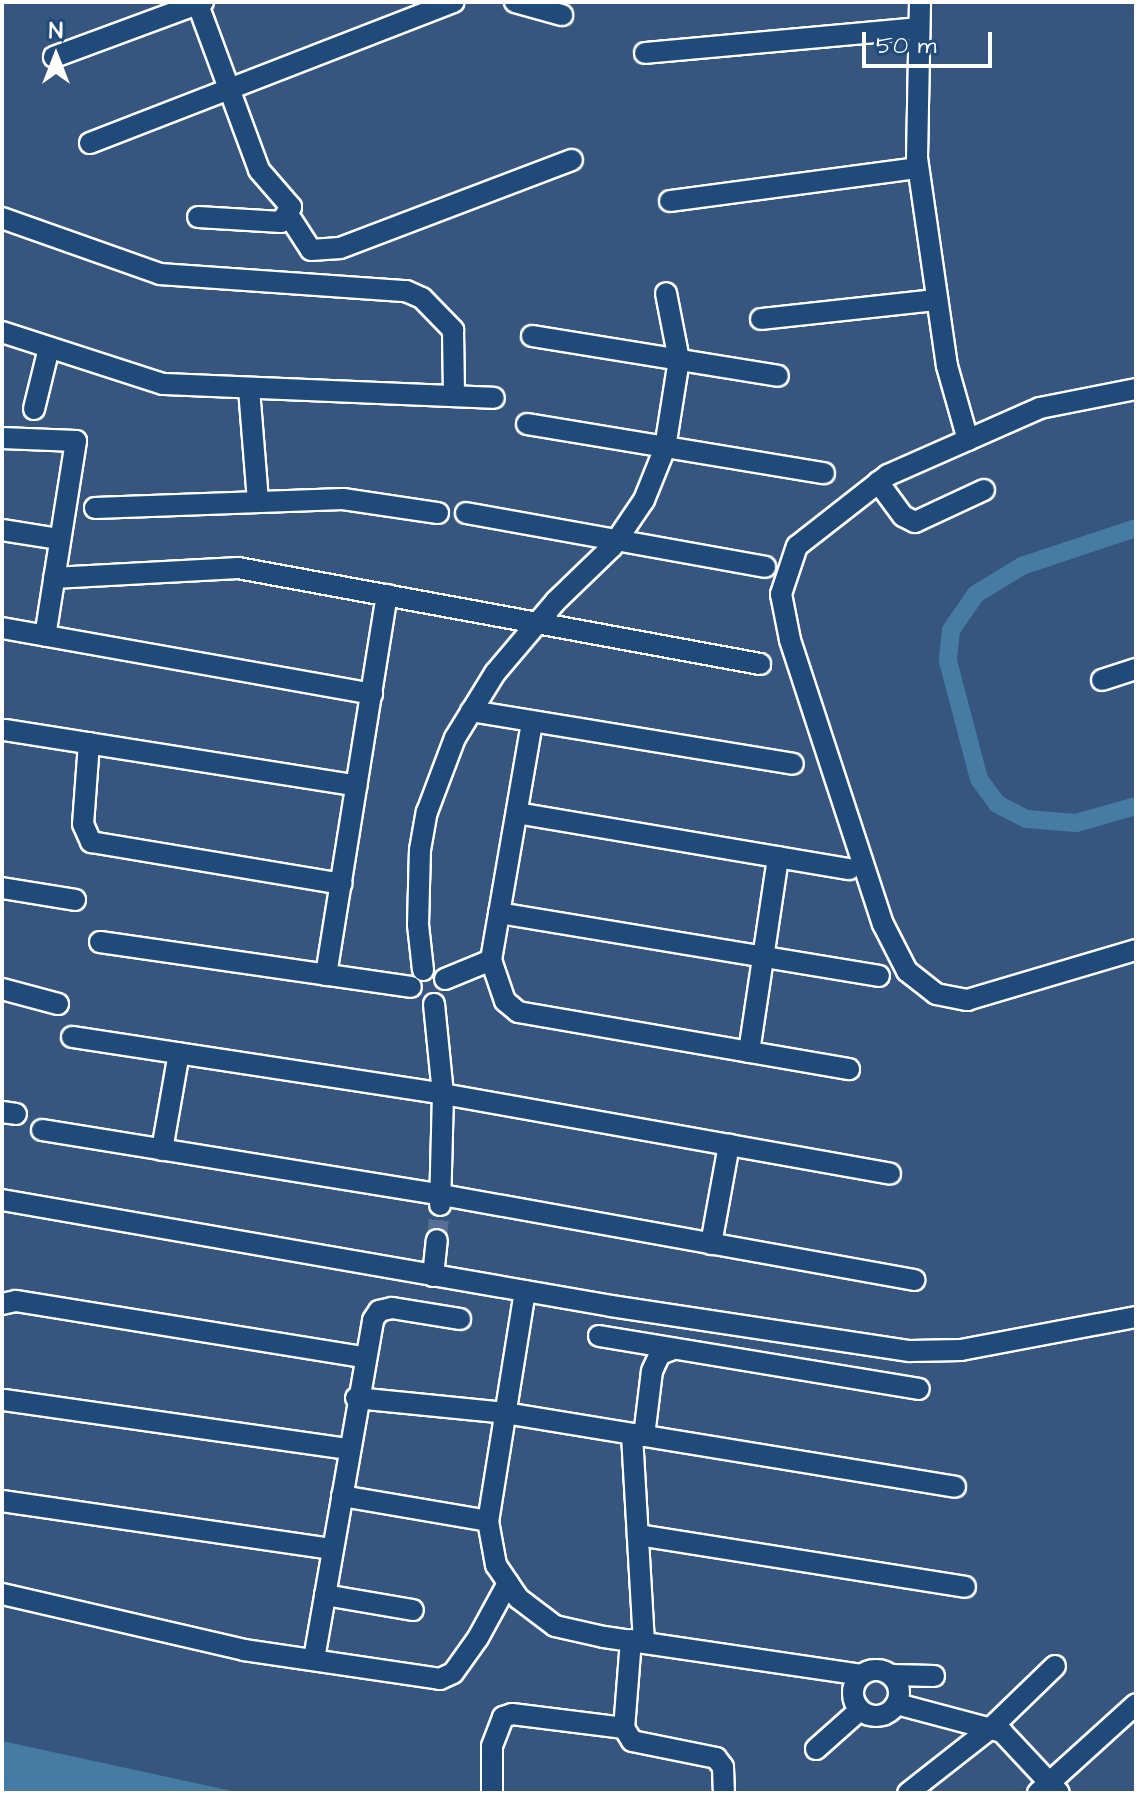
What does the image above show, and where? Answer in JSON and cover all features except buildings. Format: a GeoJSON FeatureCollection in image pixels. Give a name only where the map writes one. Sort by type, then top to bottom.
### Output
{"type":"FeatureCollection","features":[{"type":"Feature","properties":{"kind":"street"},"geometry":{"type":"LineString","coordinates":[[90,143],[454,2]]}},
{"type":"Feature","properties":{"kind":"street"},"geometry":{"type":"LineString","coordinates":[[515,2],[562,15]]}},
{"type":"Feature","properties":{"kind":"street"},"geometry":{"type":"LineString","coordinates":[[920,2],[918,168],[947,366],[968,440]]}},
{"type":"Feature","properties":{"kind":"street"},"geometry":{"type":"LineString","coordinates":[[54,57],[199,3],[259,170],[285,195],[289,216],[311,250],[340,248],[572,160]]}},
{"type":"Feature","properties":{"kind":"street"},"geometry":{"type":"LineString","coordinates":[[645,53],[918,28]]}},
{"type":"Feature","properties":{"kind":"street"},"geometry":{"type":"LineString","coordinates":[[670,201],[918,168]]}},
{"type":"Feature","properties":{"kind":"street"},"geometry":{"type":"LineString","coordinates":[[198,217],[265,223],[289,216]]}},
{"type":"Feature","properties":{"kind":"street"},"geometry":{"type":"LineString","coordinates":[[2,218],[160,274],[406,291],[422,298],[453,330],[454,396]]}},
{"type":"Feature","properties":{"kind":"street"},"geometry":{"type":"LineString","coordinates":[[411,987],[423,970],[418,883],[427,812],[455,738],[471,711],[537,623],[616,538],[644,500],[665,448],[679,360],[666,293]]}},
{"type":"Feature","properties":{"kind":"street"},"geometry":{"type":"LineString","coordinates":[[761,319],[937,300]]}},
{"type":"Feature","properties":{"kind":"street"},"geometry":{"type":"LineString","coordinates":[[2,332],[143,381],[249,389],[494,398]]}},
{"type":"Feature","properties":{"kind":"street"},"geometry":{"type":"LineString","coordinates":[[532,336],[778,376]]}},
{"type":"Feature","properties":{"kind":"street"},"geometry":{"type":"LineString","coordinates":[[34,409],[49,348]]}},
{"type":"Feature","properties":{"kind":"street"},"geometry":{"type":"LineString","coordinates":[[249,389],[258,501]]}},
{"type":"Feature","properties":{"kind":"street"},"geometry":{"type":"LineString","coordinates":[[1136,389],[1040,408],[878,482],[797,546],[781,594],[790,640],[895,955],[921,985],[952,1000],[967,1000],[1136,950]]}},
{"type":"Feature","properties":{"kind":"street"},"geometry":{"type":"LineString","coordinates":[[527,424],[824,473]]}},
{"type":"Feature","properties":{"kind":"street"},"geometry":{"type":"LineString","coordinates":[[2,438],[76,441],[45,636]]}},
{"type":"Feature","properties":{"kind":"street"},"geometry":{"type":"LineString","coordinates":[[878,482],[903,516],[915,522],[984,490]]}},
{"type":"Feature","properties":{"kind":"street"},"geometry":{"type":"LineString","coordinates":[[95,508],[364,500],[438,513]]}},
{"type":"Feature","properties":{"kind":"street"},"geometry":{"type":"LineString","coordinates":[[466,513],[765,567]]}},
{"type":"Feature","properties":{"kind":"street"},"geometry":{"type":"LineString","coordinates":[[2,530],[59,539]]}},
{"type":"Feature","properties":{"kind":"street"},"geometry":{"type":"LineString","coordinates":[[54,578],[238,568],[760,664]]}},
{"type":"Feature","properties":{"kind":"street"},"geometry":{"type":"LineString","coordinates":[[326,975],[387,595]]}},
{"type":"Feature","properties":{"kind":"street"},"geometry":{"type":"LineString","coordinates":[[2,628],[372,694]]}},
{"type":"Feature","properties":{"kind":"street"},"geometry":{"type":"LineString","coordinates":[[1102,680],[1136,669]]}},
{"type":"Feature","properties":{"kind":"street"},"geometry":{"type":"LineString","coordinates":[[471,711],[793,764]]}},
{"type":"Feature","properties":{"kind":"street"},"geometry":{"type":"LineString","coordinates":[[532,723],[491,960],[505,1001],[518,1012],[849,1069]]}},
{"type":"Feature","properties":{"kind":"street"},"geometry":{"type":"LineString","coordinates":[[5,730],[357,786]]}},
{"type":"Feature","properties":{"kind":"street"},"geometry":{"type":"LineString","coordinates":[[89,743],[83,824],[91,842],[341,884]]}},
{"type":"Feature","properties":{"kind":"street"},"geometry":{"type":"LineString","coordinates":[[517,813],[849,869]]}},
{"type":"Feature","properties":{"kind":"street"},"geometry":{"type":"LineString","coordinates":[[749,1052],[778,857]]}},
{"type":"Feature","properties":{"kind":"street"},"geometry":{"type":"LineString","coordinates":[[2,888],[75,900]]}},
{"type":"Feature","properties":{"kind":"street"},"geometry":{"type":"LineString","coordinates":[[499,913],[879,976]]}},
{"type":"Feature","properties":{"kind":"street"},"geometry":{"type":"LineString","coordinates":[[100,942],[411,987]]}},
{"type":"Feature","properties":{"kind":"street"},"geometry":{"type":"LineString","coordinates":[[445,979],[491,960]]}},
{"type":"Feature","properties":{"kind":"street"},"geometry":{"type":"LineString","coordinates":[[423,970],[433,969],[445,979],[446,991],[434,1004],[443,1094],[441,1200]]}},
{"type":"Feature","properties":{"kind":"street"},"geometry":{"type":"LineString","coordinates":[[411,987],[418,1000],[434,1004]]}},
{"type":"Feature","properties":{"kind":"street"},"geometry":{"type":"LineString","coordinates":[[2,989],[58,1004]]}},
{"type":"Feature","properties":{"kind":"street"},"geometry":{"type":"LineString","coordinates":[[72,1037],[443,1094],[890,1174]]}},
{"type":"Feature","properties":{"kind":"street"},"geometry":{"type":"LineString","coordinates":[[162,1150],[179,1053]]}},
{"type":"Feature","properties":{"kind":"street"},"geometry":{"type":"LineString","coordinates":[[42,1130],[914,1280]]}},
{"type":"Feature","properties":{"kind":"street"},"geometry":{"type":"LineString","coordinates":[[711,1244],[729,1145]]}},
{"type":"Feature","properties":{"kind":"street"},"geometry":{"type":"LineString","coordinates":[[2,1200],[433,1276],[910,1351],[961,1350],[1136,1317]]}},
{"type":"Feature","properties":{"kind":"street"},"geometry":{"type":"LineString","coordinates":[[433,1276],[437,1240]]}},
{"type":"Feature","properties":{"kind":"street"},"geometry":{"type":"LineString","coordinates":[[525,1291],[488,1521],[496,1565],[518,1598],[555,1626],[861,1675],[874,1669],[891,1675],[934,1676]]}},
{"type":"Feature","properties":{"kind":"street"},"geometry":{"type":"LineString","coordinates":[[2,1304],[41,1305],[363,1357]]}},
{"type":"Feature","properties":{"kind":"street"},"geometry":{"type":"LineString","coordinates":[[314,1659],[363,1357],[379,1311],[392,1308],[460,1319]]}},
{"type":"Feature","properties":{"kind":"street"},"geometry":{"type":"LineString","coordinates":[[599,1336],[919,1389]]}},
{"type":"Feature","properties":{"kind":"street"},"geometry":{"type":"LineString","coordinates":[[671,1350],[660,1354],[652,1371],[638,1436],[637,1641],[624,1728],[632,1741],[716,1758],[723,1767],[724,1793]]}},
{"type":"Feature","properties":{"kind":"street"},"geometry":{"type":"LineString","coordinates":[[356,1398],[505,1413],[955,1487]]}},
{"type":"Feature","properties":{"kind":"street"},"geometry":{"type":"LineString","coordinates":[[3,1400],[349,1449]]}},
{"type":"Feature","properties":{"kind":"street"},"geometry":{"type":"LineString","coordinates":[[342,1496],[488,1521]]}},
{"type":"Feature","properties":{"kind":"street"},"geometry":{"type":"LineString","coordinates":[[2,1501],[333,1549]]}},
{"type":"Feature","properties":{"kind":"street"},"geometry":{"type":"LineString","coordinates":[[638,1535],[965,1587]]}},
{"type":"Feature","properties":{"kind":"street"},"geometry":{"type":"LineString","coordinates":[[2,1594],[244,1650],[440,1679],[453,1673],[478,1638],[508,1583]]}},
{"type":"Feature","properties":{"kind":"street"},"geometry":{"type":"LineString","coordinates":[[325,1595],[413,1610]]}},
{"type":"Feature","properties":{"kind":"street"},"geometry":{"type":"LineString","coordinates":[[908,1793],[991,1728],[1055,1666]]}},
{"type":"Feature","properties":{"kind":"street"},"geometry":{"type":"LineString","coordinates":[[861,1675],[853,1696],[860,1710],[878,1716],[897,1704],[900,1690],[891,1675]]}},
{"type":"Feature","properties":{"kind":"street"},"geometry":{"type":"LineString","coordinates":[[897,1704],[1002,1732],[1049,1789],[1136,1704]]}},
{"type":"Feature","properties":{"kind":"street"},"geometry":{"type":"LineString","coordinates":[[816,1749],[860,1710]]}},
{"type":"Feature","properties":{"kind":"street"},"geometry":{"type":"LineString","coordinates":[[492,1793],[492,1746],[503,1717],[512,1714],[624,1728]]}},
{"type":"Feature","properties":{"kind":"water"},"geometry":{"type":"Polygon","coordinates":[[[2,1741],[241,1793],[2,1793],[2,1741]]]}},
{"type":"Feature","properties":{"kind":"waterway"},"geometry":{"type":"LineString","coordinates":[[1136,528],[1022,566],[976,594],[951,630],[948,661],[979,779],[997,804],[1026,819],[1076,823],[1136,806]]}},
{"type":"Feature","properties":{"kind":"tunnel"},"geometry":{"type":"LineString","coordinates":[[437,1240],[440,1205]]}}]}
